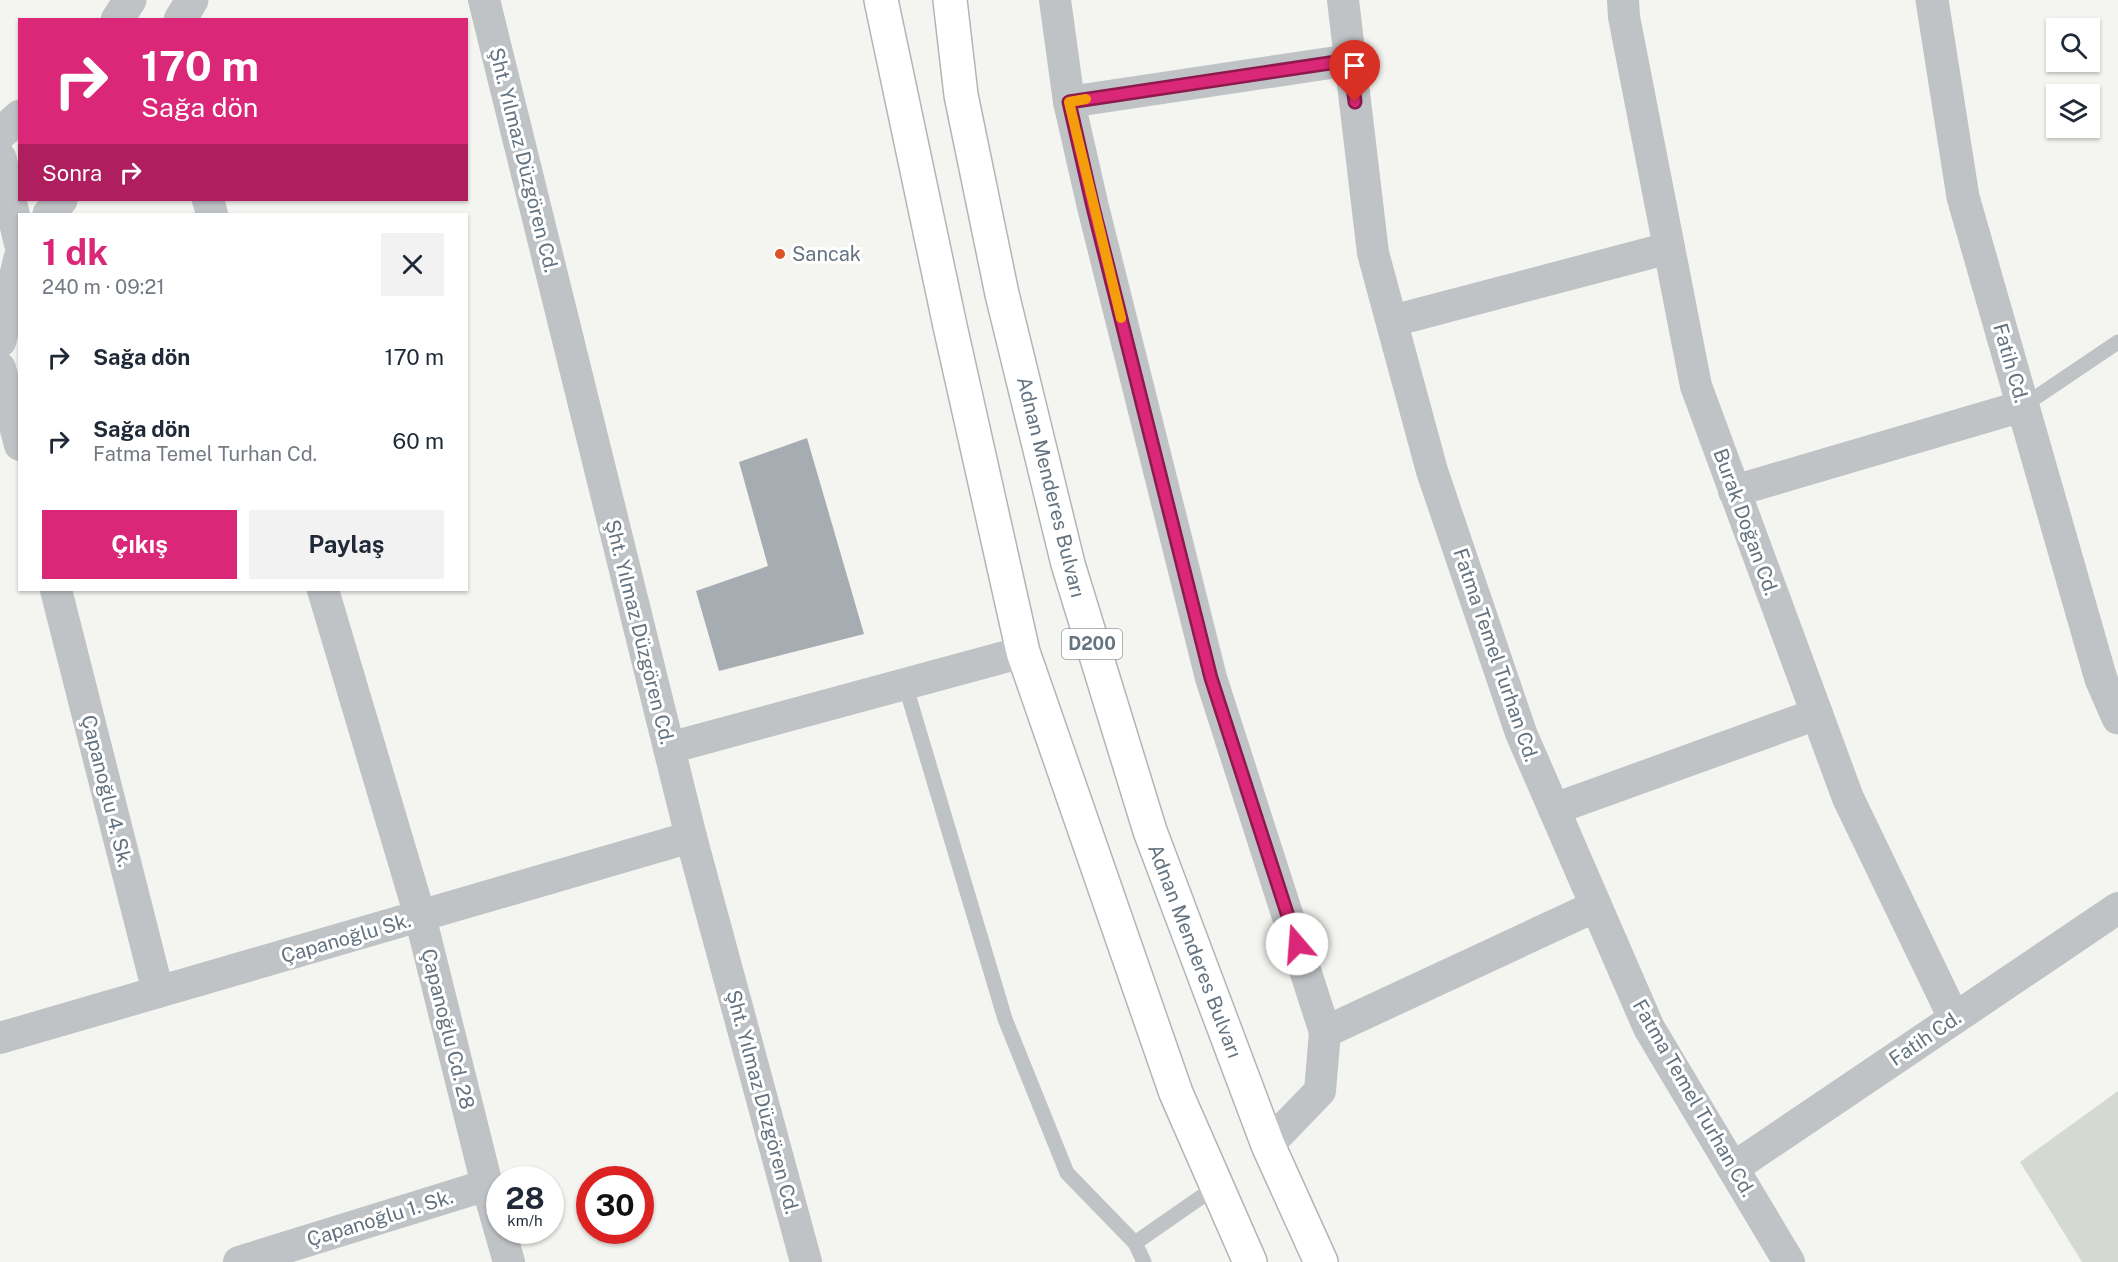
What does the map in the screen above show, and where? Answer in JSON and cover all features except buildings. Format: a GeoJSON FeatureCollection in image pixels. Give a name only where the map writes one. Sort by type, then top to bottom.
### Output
{"type":"FeatureCollection","features":[{"type":"Feature","properties":{"kind":"highway"},"geometry":{"type":"LineString","coordinates":[[881,0],[950,326],[1023,652],[1176,1093],[1250,1262]]}},
{"type":"Feature","properties":{"kind":"highway","name":"Adnan Menderes Bulvarı"},"geometry":{"type":"LineString","coordinates":[[950,0],[961,95],[998,271],[1068,564],[1149,831],[1268,1145],[1321,1262]]}},
{"type":"Feature","properties":{"kind":"street"},"geometry":{"type":"LineString","coordinates":[[118,18],[130,0]]}},
{"type":"Feature","properties":{"kind":"street"},"geometry":{"type":"LineString","coordinates":[[181,18],[192,0]]}},
{"type":"Feature","properties":{"kind":"street","name":"Şht. Yılmaz Düzgören Cd."},"geometry":{"type":"LineString","coordinates":[[484,0],[691,837],[806,1262]]}},
{"type":"Feature","properties":{"kind":"street"},"geometry":{"type":"LineString","coordinates":[[1055,0],[1069,102],[1093,207],[1211,678],[1325,1032],[1320,1091],[1268,1145]]}},
{"type":"Feature","properties":{"kind":"street","name":"Fatma Temel Turhan Cd."},"geometry":{"type":"LineString","coordinates":[[1343,0],[1373,253],[1436,483],[1521,733],[1649,1028],[1789,1262]]}},
{"type":"Feature","properties":{"kind":"street","name":"Burak Doğan Cd."},"geometry":{"type":"LineString","coordinates":[[1623,0],[1624,17],[1696,386],[1848,798],[1954,1018]]}},
{"type":"Feature","properties":{"kind":"street","name":"Fatih Cd."},"geometry":{"type":"LineString","coordinates":[[1932,0],[1963,197],[2101,680],[2118,718]]}},
{"type":"Feature","properties":{"kind":"street"},"geometry":{"type":"LineString","coordinates":[[1069,102],[1350,60]]}},
{"type":"Feature","properties":{"kind":"street"},"geometry":{"type":"LineString","coordinates":[[0,134],[18,118]]}},
{"type":"Feature","properties":{"kind":"street"},"geometry":{"type":"LineString","coordinates":[[0,158],[18,234]]}},
{"type":"Feature","properties":{"kind":"street"},"geometry":{"type":"LineString","coordinates":[[51,213],[60,201]]}},
{"type":"Feature","properties":{"kind":"street"},"geometry":{"type":"LineString","coordinates":[[1392,321],[1669,248]]}},
{"type":"Feature","properties":{"kind":"street"},"geometry":{"type":"LineString","coordinates":[[0,274],[18,254]]}},
{"type":"Feature","properties":{"kind":"street"},"geometry":{"type":"LineString","coordinates":[[0,341],[18,266]]}},
{"type":"Feature","properties":{"kind":"street"},"geometry":{"type":"LineString","coordinates":[[0,368],[18,437]]}},
{"type":"Feature","properties":{"kind":"street"},"geometry":{"type":"LineString","coordinates":[[1734,491],[2023,406]]}},
{"type":"Feature","properties":{"kind":"street","name":"Çapanoğlu 4. Sk."},"geometry":{"type":"LineString","coordinates":[[56,591],[158,992]]}},
{"type":"Feature","properties":{"kind":"street","name":"Çapanoğlu Cd. 28"},"geometry":{"type":"LineString","coordinates":[[323,591],[420,916],[486,1185]]}},
{"type":"Feature","properties":{"kind":"street"},"geometry":{"type":"LineString","coordinates":[[669,748],[1023,652]]}},
{"type":"Feature","properties":{"kind":"street"},"geometry":{"type":"LineString","coordinates":[[1554,808],[1817,714]]}},
{"type":"Feature","properties":{"kind":"street","name":"Çapanoğlu Sk."},"geometry":{"type":"LineString","coordinates":[[0,1038],[691,837]]}},
{"type":"Feature","properties":{"kind":"street"},"geometry":{"type":"LineString","coordinates":[[1325,1032],[1596,906]]}},
{"type":"Feature","properties":{"kind":"street","name":"Fatih Cd."},"geometry":{"type":"LineString","coordinates":[[1733,1168],[2118,908]]}},
{"type":"Feature","properties":{"kind":"street","name":"Çapanoğlu 1. Sk."},"geometry":{"type":"LineString","coordinates":[[239,1262],[486,1185]]}},
{"type":"Feature","properties":{"kind":"street","name":"Çapanoğlu Cd. 28"},"geometry":{"type":"LineString","coordinates":[[504,1244],[509,1262]]}},
{"type":"Feature","properties":{"kind":"lane"},"geometry":{"type":"LineString","coordinates":[[2023,406],[2118,342]]}},
{"type":"Feature","properties":{"kind":"lane"},"geometry":{"type":"LineString","coordinates":[[905,684],[1005,1019],[1067,1173],[1135,1243],[1144,1262]]}},
{"type":"Feature","properties":{"kind":"lane"},"geometry":{"type":"LineString","coordinates":[[1135,1243],[1217,1186]]}},
{"type":"Feature","properties":{"kind":"shaded area"},"geometry":{"type":"Polygon","coordinates":[[[2118,1091],[2118,1262],[2082,1262],[2020,1162],[2118,1091]]]}},
{"type":"Feature","properties":{"kind":"slow traffic"},"geometry":{"type":"LineString","coordinates":[[1086,99],[1069,102],[1121,318]]}},
{"type":"Feature","properties":{"kind":"place","name":"Sancak"},"geometry":{"type":"Point","coordinates":[780,254]}},
{"type":"Feature","properties":{"kind":"route"},"geometry":{"type":"LineString","coordinates":[[1297,944],[1211,678],[1093,207],[1069,102],[1350,60],[1355,102]]}}]}
